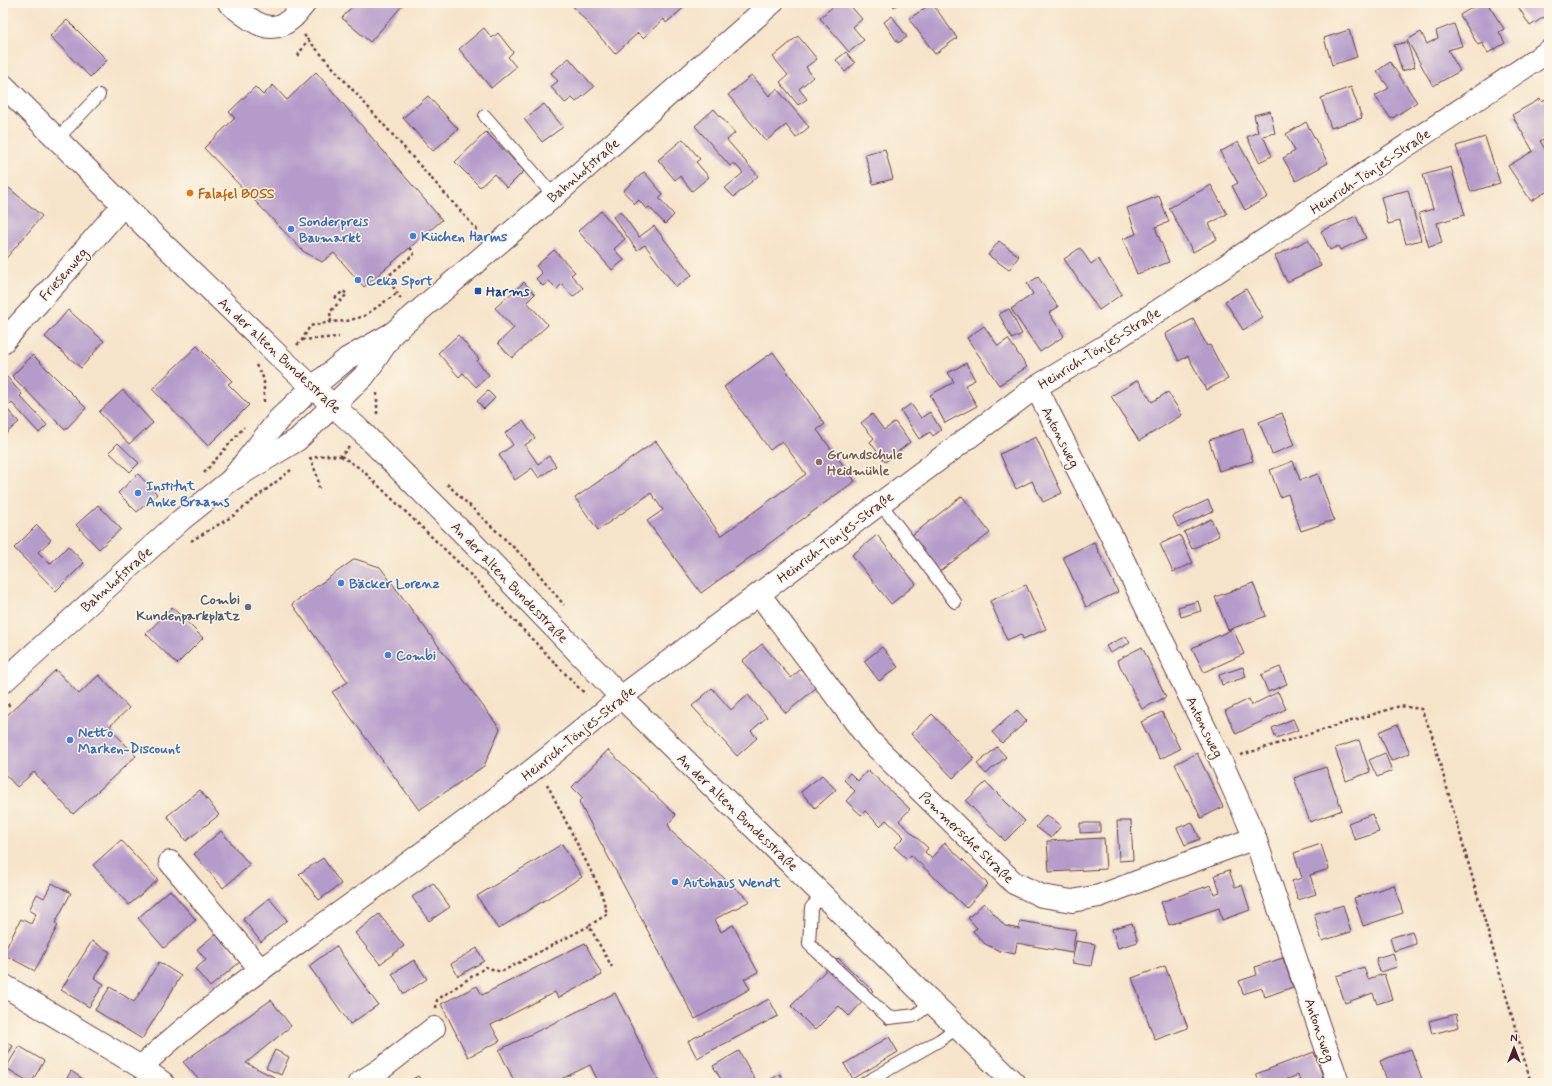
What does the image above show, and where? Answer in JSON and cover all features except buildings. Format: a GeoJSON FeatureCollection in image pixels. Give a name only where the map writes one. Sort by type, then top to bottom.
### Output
{"type":"FeatureCollection","features":[{"type":"Feature","properties":{"kind":"street"},"geometry":{"type":"LineString","coordinates":[[229,3],[256,24],[268,27],[284,23],[305,3]]}},
{"type":"Feature","properties":{"kind":"street","name":"Bahnhofstraße"},"geometry":{"type":"LineString","coordinates":[[232,480],[279,419],[313,387],[348,358],[393,333],[554,196],[772,3]]}},
{"type":"Feature","properties":{"kind":"street","name":"Heinrich-Tönjes-Straße"},"geometry":{"type":"LineString","coordinates":[[141,1067],[169,1041],[261,970],[479,813],[621,697],[1036,387],[1105,346],[1549,51]]}},
{"type":"Feature","properties":{"kind":"street","name":"An der alten Bundesstraße"},"geometry":{"type":"LineString","coordinates":[[3,85],[58,138],[123,205],[283,360],[334,406],[462,533],[621,697],[1014,1083]]}},
{"type":"Feature","properties":{"kind":"street","name":"Friesenweg"},"geometry":{"type":"LineString","coordinates":[[3,342],[123,205]]}},
{"type":"Feature","properties":{"kind":"street","name":"Bahnhofstraße"},"geometry":{"type":"LineString","coordinates":[[8,691],[181,520],[232,480],[297,440],[334,406],[364,376],[393,333]]}},
{"type":"Feature","properties":{"kind":"street","name":"Antonsweg"},"geometry":{"type":"LineString","coordinates":[[1036,387],[1112,537],[1222,761],[1255,838],[1338,1083]]}},
{"type":"Feature","properties":{"kind":"street","name":"Pommersche Straße"},"geometry":{"type":"LineString","coordinates":[[759,594],[869,740],[1014,883],[1042,896],[1072,901],[1099,896],[1255,838]]}},
{"type":"Feature","properties":{"kind":"street"},"geometry":{"type":"LineString","coordinates":[[170,862],[261,970]]}},
{"type":"Feature","properties":{"kind":"street"},"geometry":{"type":"LineString","coordinates":[[3,985],[141,1067],[163,1083]]}},
{"type":"Feature","properties":{"kind":"street"},"geometry":{"type":"LineString","coordinates":[[359,1083],[381,1069],[434,1028]]}},
{"type":"Feature","properties":{"kind":"lane"},"geometry":{"type":"LineString","coordinates":[[58,138],[99,95]]}},
{"type":"Feature","properties":{"kind":"lane"},"geometry":{"type":"LineString","coordinates":[[485,116],[554,196]]}},
{"type":"Feature","properties":{"kind":"lane"},"geometry":{"type":"LineString","coordinates":[[880,503],[955,602]]}},
{"type":"Feature","properties":{"kind":"lane"},"geometry":{"type":"LineString","coordinates":[[822,895],[811,908],[809,944],[889,1018],[916,1015],[932,1002]]}},
{"type":"Feature","properties":{"kind":"lane"},"geometry":{"type":"LineString","coordinates":[[865,1083],[940,1040],[958,1027]]}},
{"type":"Feature","properties":{"kind":"path"},"geometry":{"type":"LineString","coordinates":[[284,23],[308,39],[493,248]]}},
{"type":"Feature","properties":{"kind":"path"},"geometry":{"type":"LineString","coordinates":[[298,56],[308,39]]}},
{"type":"Feature","properties":{"kind":"path"},"geometry":{"type":"LineString","coordinates":[[302,340],[310,326],[347,321],[364,316],[396,294],[387,277],[414,254],[410,247]]}},
{"type":"Feature","properties":{"kind":"path"},"geometry":{"type":"LineString","coordinates":[[331,322],[330,312],[347,294],[343,291],[334,299]]}},
{"type":"Feature","properties":{"kind":"path"},"geometry":{"type":"LineString","coordinates":[[341,456],[361,469],[461,565],[579,688]]}},
{"type":"Feature","properties":{"kind":"path"},"geometry":{"type":"LineString","coordinates":[[304,461],[311,458],[318,478],[319,491]]}},
{"type":"Feature","properties":{"kind":"path"},"geometry":{"type":"LineString","coordinates":[[188,543],[233,516],[294,468]]}},
{"type":"Feature","properties":{"kind":"path"},"geometry":{"type":"LineString","coordinates":[[3,710],[8,691]]}},
{"type":"Feature","properties":{"kind":"path"},"geometry":{"type":"LineString","coordinates":[[1222,761],[1400,706],[1421,708],[1431,732],[1531,1083]]}},
{"type":"Feature","properties":{"kind":"path"},"geometry":{"type":"LineString","coordinates":[[434,1028],[437,1000],[486,967],[501,972],[589,926],[607,914],[602,891],[549,787],[535,768]]}},
{"type":"Feature","properties":{"kind":"path"},"geometry":{"type":"LineString","coordinates":[[589,926],[612,967]]}},
{"type":"Feature","properties":{"kind":"place","name":"Falafel BOSS"},"geometry":{"type":"Point","coordinates":[190,193]}},
{"type":"Feature","properties":{"kind":"place","name":"Sonderpreis Baumarkt"},"geometry":{"type":"Point","coordinates":[291,229]}},
{"type":"Feature","properties":{"kind":"place","name":"Küchen Harms"},"geometry":{"type":"Point","coordinates":[413,236]}},
{"type":"Feature","properties":{"kind":"place","name":"Ceka Sport"},"geometry":{"type":"Point","coordinates":[358,280]}},
{"type":"Feature","properties":{"kind":"place","name":"Harms"},"geometry":{"type":"Point","coordinates":[478,291]}},
{"type":"Feature","properties":{"kind":"place","name":"Grundschule Heidmühle"},"geometry":{"type":"Point","coordinates":[819,462]}},
{"type":"Feature","properties":{"kind":"place","name":"Institut Anke Braams"},"geometry":{"type":"Point","coordinates":[138,493]}},
{"type":"Feature","properties":{"kind":"place","name":"Bäcker Lorenz"},"geometry":{"type":"Point","coordinates":[341,583]}},
{"type":"Feature","properties":{"kind":"place","name":"Combi Kundenparkplatz"},"geometry":{"type":"Point","coordinates":[248,607]}},
{"type":"Feature","properties":{"kind":"place","name":"Combi"},"geometry":{"type":"Point","coordinates":[388,655]}},
{"type":"Feature","properties":{"kind":"place","name":"Netto Marken-Discount"},"geometry":{"type":"Point","coordinates":[70,740]}},
{"type":"Feature","properties":{"kind":"place","name":"Autohaus Wendt"},"geometry":{"type":"Point","coordinates":[675,882]}}]}
